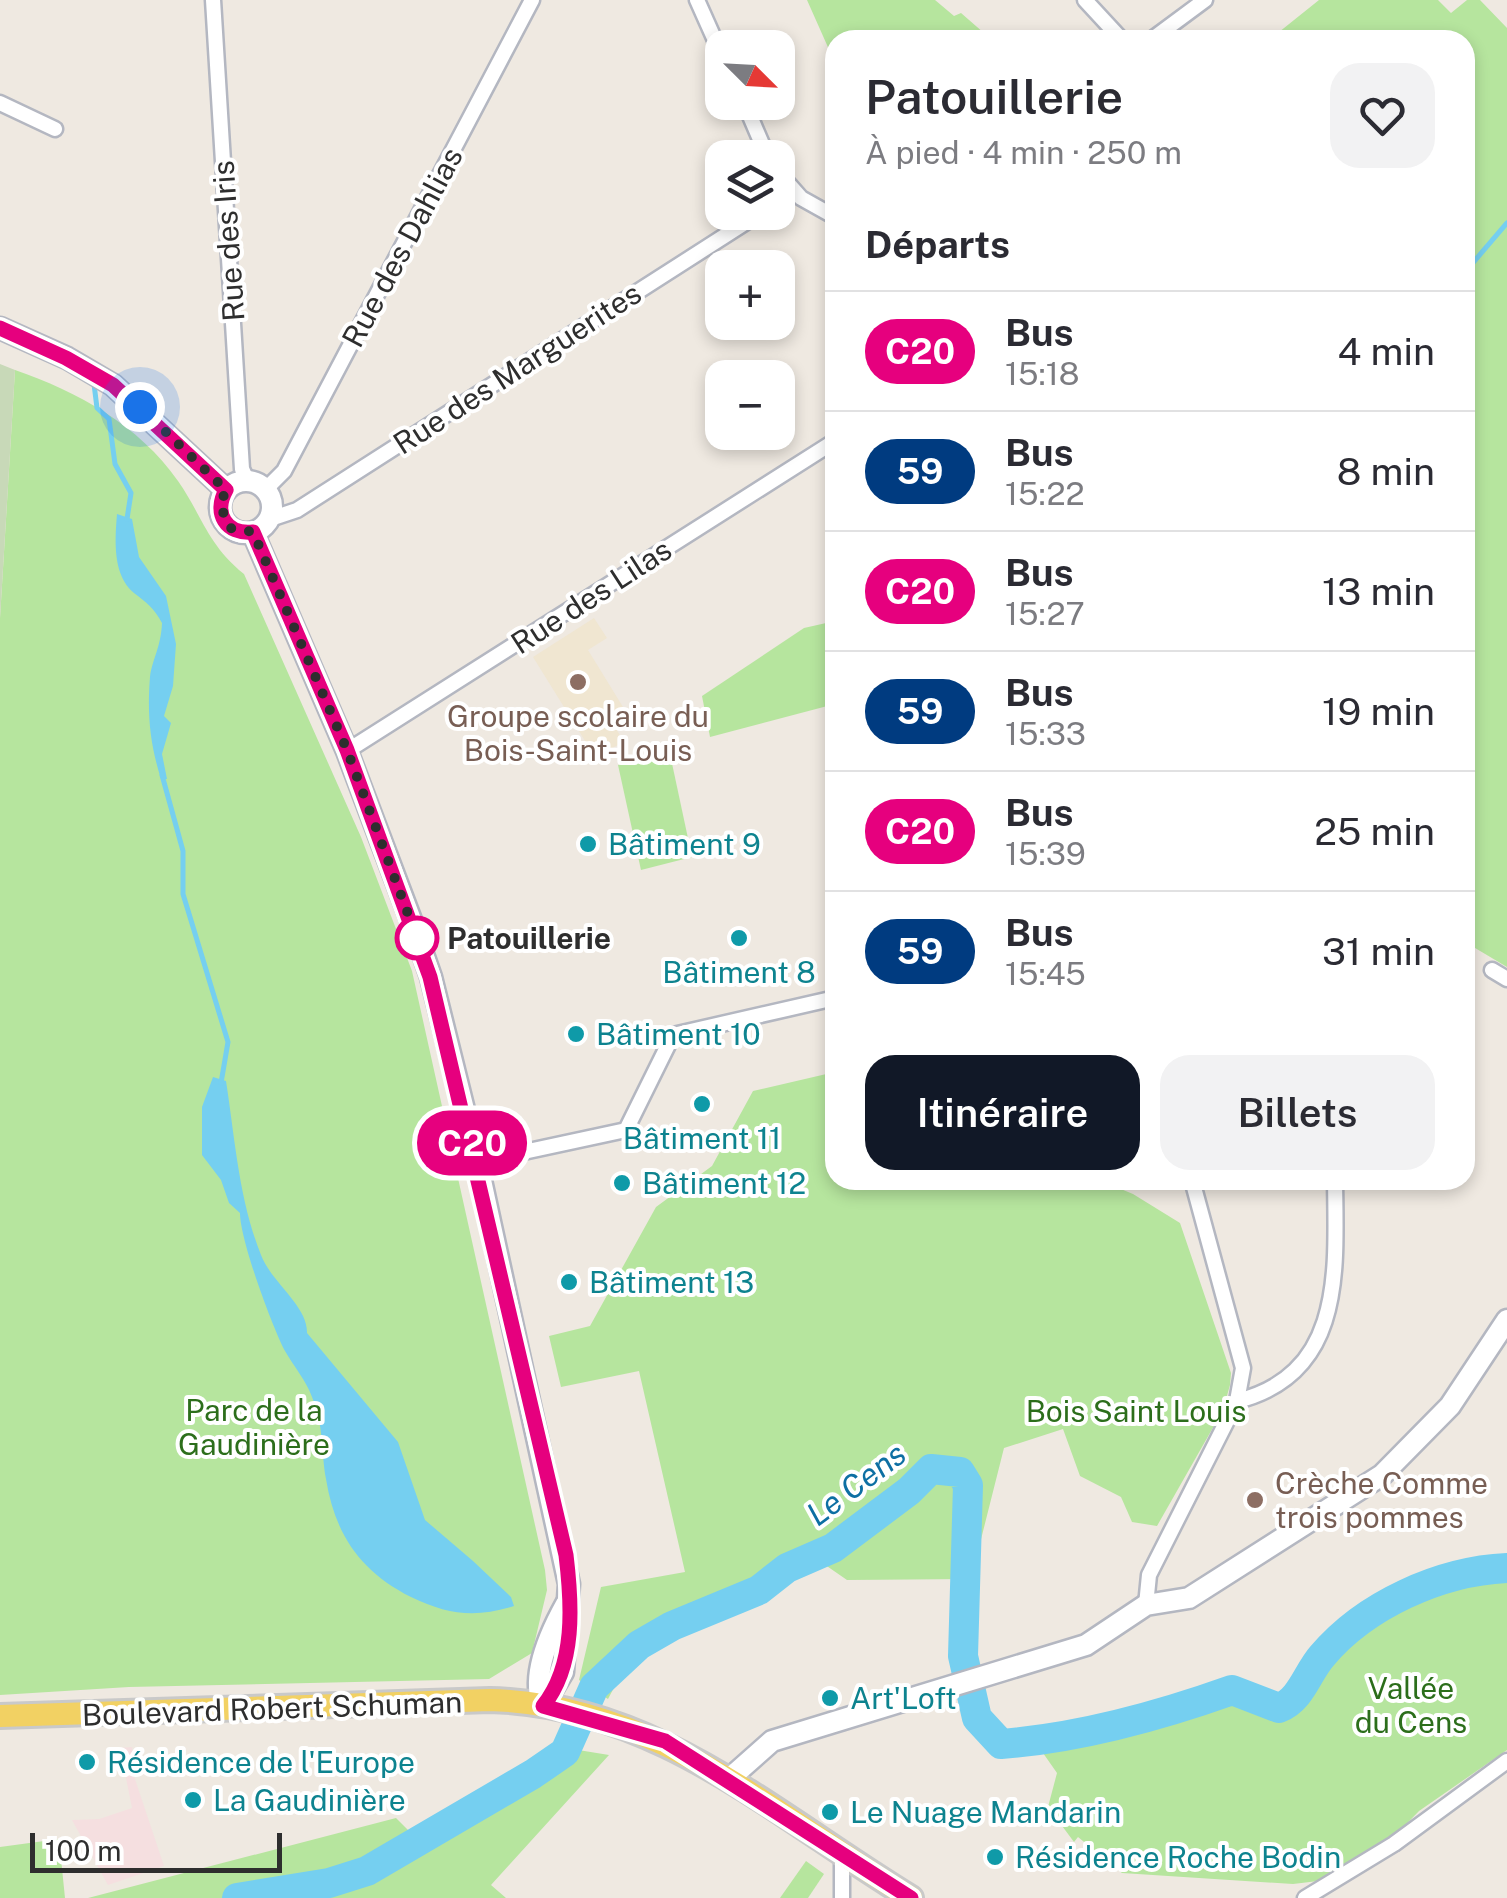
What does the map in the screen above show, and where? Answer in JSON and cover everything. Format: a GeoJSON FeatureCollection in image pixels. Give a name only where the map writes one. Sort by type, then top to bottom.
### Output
{"type":"FeatureCollection","features":[{"type":"Feature","properties":{"kind":"main road","name":"Boulevard Robert Schuman"},"geometry":{"type":"LineString","coordinates":[[0,1716],[490,1700],[552,1707],[665,1741],[911,1898]]}},
{"type":"Feature","properties":{"kind":"street","name":"Rue des Iris"},"geometry":{"type":"LineString","coordinates":[[213,0],[242,469],[256,485]]}},
{"type":"Feature","properties":{"kind":"street","name":"Rue des Dahlias"},"geometry":{"type":"LineString","coordinates":[[256,485],[284,471],[532,0]]}},
{"type":"Feature","properties":{"kind":"street"},"geometry":{"type":"LineString","coordinates":[[697,0],[710,30]]}},
{"type":"Feature","properties":{"kind":"street"},"geometry":{"type":"LineString","coordinates":[[1085,0],[1113,30]]}},
{"type":"Feature","properties":{"kind":"street"},"geometry":{"type":"LineString","coordinates":[[1164,30],[1205,0]]}},
{"type":"Feature","properties":{"kind":"street"},"geometry":{"type":"LineString","coordinates":[[0,103],[55,129]]}},
{"type":"Feature","properties":{"kind":"street"},"geometry":{"type":"LineString","coordinates":[[795,193],[825,211]]}},
{"type":"Feature","properties":{"kind":"street","name":"Rue des Marguerites"},"geometry":{"type":"LineString","coordinates":[[262,526],[297,510],[734,230]]}},
{"type":"Feature","properties":{"kind":"street"},"geometry":{"type":"LineString","coordinates":[[0,328],[113,385],[226,490]]}},
{"type":"Feature","properties":{"kind":"street","name":"Rue des Lilas"},"geometry":{"type":"LineString","coordinates":[[347,750],[825,449]]}},
{"type":"Feature","properties":{"kind":"street"},"geometry":{"type":"LineString","coordinates":[[226,490],[256,485],[273,504],[262,526],[430,977],[477,1162],[566,1555],[568,1601],[563,1672],[552,1707]]}},
{"type":"Feature","properties":{"kind":"street"},"geometry":{"type":"LineString","coordinates":[[226,490],[220,505],[224,521],[237,532],[262,526]]}},
{"type":"Feature","properties":{"kind":"street"},"geometry":{"type":"LineString","coordinates":[[1492,970],[1507,979]]}},
{"type":"Feature","properties":{"kind":"street"},"geometry":{"type":"LineString","coordinates":[[477,1162],[626,1130],[673,1034],[825,1000]]}},
{"type":"Feature","properties":{"kind":"street"},"geometry":{"type":"LineString","coordinates":[[1146,1605],[1150,1575],[1238,1401],[1243,1368],[1195,1190]]}},
{"type":"Feature","properties":{"kind":"street"},"geometry":{"type":"LineString","coordinates":[[1238,1401],[1265,1394],[1292,1376],[1318,1342],[1334,1284],[1335,1190]]}},
{"type":"Feature","properties":{"kind":"street"},"geometry":{"type":"LineString","coordinates":[[728,1780],[772,1740],[1086,1645],[1146,1605],[1188,1598],[1382,1475],[1450,1406],[1507,1320]]}},
{"type":"Feature","properties":{"kind":"street"},"geometry":{"type":"LineString","coordinates":[[1305,1898],[1394,1844],[1507,1761]]}},
{"type":"Feature","properties":{"kind":"street"},"geometry":{"type":"LineString","coordinates":[[842,1854],[842,1898]]}},
{"type":"Feature","properties":{"kind":"shaded area","name":"Groupe scolaire du Bois-Saint-Louis"},"geometry":{"type":"Polygon","coordinates":[[[594,618],[607,638],[588,650],[623,707],[609,717],[624,742],[595,757],[533,657],[594,618]]]}},
{"type":"Feature","properties":{"kind":"shaded area"},"geometry":{"type":"Polygon","coordinates":[[[132,1747],[134,1776],[164,1866],[108,1885],[72,1820],[99,1819],[132,1808],[120,1748],[132,1747]]]}},
{"type":"Feature","properties":{"kind":"green space"},"geometry":{"type":"Polygon","coordinates":[[[807,0],[935,0],[954,16],[961,13],[981,30],[825,30],[825,40],[807,0]]]}},
{"type":"Feature","properties":{"kind":"green space"},"geometry":{"type":"Polygon","coordinates":[[[1319,0],[1438,0],[1451,13],[1467,0],[1480,0],[1507,28],[1507,967],[1475,948],[1475,30],[1282,30],[1319,0]]]}},
{"type":"Feature","properties":{"kind":"green space"},"geometry":{"type":"Polygon","coordinates":[[[0,364],[15,370],[0,618],[0,364]]]}},
{"type":"Feature","properties":{"kind":"green space","name":"Parc de la Gaudinière"},"geometry":{"type":"Polygon","coordinates":[[[15,370],[84,400],[145,443],[178,481],[222,552],[244,574],[361,837],[412,971],[545,1570],[547,1590],[532,1653],[489,1679],[129,1687],[0,1695],[0,618],[15,370]]]}},
{"type":"Feature","properties":{"kind":"green space"},"geometry":{"type":"Polygon","coordinates":[[[825,623],[825,707],[710,737],[702,696],[804,628],[825,623]]]}},
{"type":"Feature","properties":{"kind":"green space"},"geometry":{"type":"Polygon","coordinates":[[[670,754],[692,857],[641,870],[618,765],[670,754]]]}},
{"type":"Feature","properties":{"kind":"green space","name":"Bois Saint Louis"},"geometry":{"type":"Polygon","coordinates":[[[825,1074],[825,1190],[1123,1190],[1133,1194],[1180,1223],[1231,1373],[1230,1385],[1223,1410],[1157,1526],[1132,1522],[1121,1497],[1080,1476],[1063,1429],[1004,1448],[971,1579],[847,1580],[821,1562],[779,1579],[737,1610],[677,1629],[659,1646],[627,1663],[608,1699],[579,1680],[601,1587],[685,1572],[639,1371],[561,1387],[549,1336],[590,1326],[656,1207],[712,1166],[753,1091],[825,1074]]]}},
{"type":"Feature","properties":{"kind":"green space","name":"Vallée du Cens"},"geometry":{"type":"Polygon","coordinates":[[[1491,1575],[1507,1575],[1507,1750],[1419,1811],[1391,1840],[1318,1881],[1293,1884],[1122,1873],[1078,1837],[1074,1842],[1048,1807],[1057,1773],[1043,1753],[1046,1748],[1199,1708],[1230,1694],[1260,1709],[1290,1709],[1331,1655],[1373,1615],[1410,1598],[1491,1575]]]}},
{"type":"Feature","properties":{"kind":"green space"},"geometry":{"type":"Polygon","coordinates":[[[566,1748],[609,1755],[491,1885],[506,1898],[88,1898],[396,1818],[414,1836],[566,1748]]]}},
{"type":"Feature","properties":{"kind":"green space"},"geometry":{"type":"Polygon","coordinates":[[[59,1839],[65,1898],[0,1898],[0,1847],[59,1839]]]}},
{"type":"Feature","properties":{"kind":"green space"},"geometry":{"type":"Polygon","coordinates":[[[806,1861],[824,1874],[808,1898],[780,1898],[806,1861]]]}},
{"type":"Feature","properties":{"kind":"water"},"geometry":{"type":"Polygon","coordinates":[[[117,514],[132,519],[139,557],[166,596],[176,644],[173,686],[164,716],[171,723],[162,754],[167,779],[161,779],[157,766],[149,717],[150,677],[162,623],[122,577],[116,556],[117,514]]]}},
{"type":"Feature","properties":{"kind":"water"},"geometry":{"type":"Polygon","coordinates":[[[213,1077],[226,1081],[243,1191],[266,1265],[302,1313],[307,1333],[398,1442],[425,1520],[511,1597],[514,1606],[474,1613],[424,1603],[378,1576],[353,1550],[330,1499],[316,1407],[272,1323],[251,1262],[240,1213],[229,1203],[221,1180],[202,1155],[202,1107],[213,1077]]]}},
{"type":"Feature","properties":{"kind":"waterway"},"geometry":{"type":"LineString","coordinates":[[1475,260],[1507,223]]}},
{"type":"Feature","properties":{"kind":"waterway"},"geometry":{"type":"LineString","coordinates":[[94,384],[97,408],[109,419],[115,464],[131,493],[127,519]]}},
{"type":"Feature","properties":{"kind":"waterway"},"geometry":{"type":"LineString","coordinates":[[162,775],[183,851],[183,894],[228,1042],[221,1083]]}},
{"type":"Feature","properties":{"kind":"waterway","name":"Le Cens"},"geometry":{"type":"LineString","coordinates":[[237,1898],[329,1883],[367,1871],[533,1774],[565,1752],[594,1687],[639,1645],[672,1626],[759,1590],[787,1568],[833,1548],[909,1491],[931,1469],[960,1472],[968,1485],[963,1656],[977,1718],[1001,1744],[1060,1737],[1118,1724],[1232,1690],[1279,1708],[1293,1699],[1340,1638],[1382,1607],[1430,1584],[1507,1568]]}},
{"type":"Feature","properties":{"kind":"waterway"},"geometry":{"type":"LineString","coordinates":[[594,1687],[598,1670]]}},
{"type":"Feature","properties":{"kind":"bus line","name":"C20"},"geometry":{"type":"LineString","coordinates":[[0,328],[90,370],[113,385],[226,490],[220,505],[224,521],[237,532],[253,532],[372,812],[430,977],[477,1162],[566,1555],[568,1648],[563,1672],[543,1706],[631,1728],[665,1741],[911,1898]]}},
{"type":"Feature","properties":{"kind":"place","name":"Groupe scolaire du Bois-Saint-Louis"},"geometry":{"type":"Point","coordinates":[578,682]}},
{"type":"Feature","properties":{"kind":"place","name":"Bâtiment 9"},"geometry":{"type":"Point","coordinates":[588,844]}},
{"type":"Feature","properties":{"kind":"place","name":"Patouillerie"},"geometry":{"type":"Point","coordinates":[417,938]}},
{"type":"Feature","properties":{"kind":"place","name":"Bâtiment 8"},"geometry":{"type":"Point","coordinates":[739,938]}},
{"type":"Feature","properties":{"kind":"place","name":"Bâtiment 10"},"geometry":{"type":"Point","coordinates":[576,1034]}},
{"type":"Feature","properties":{"kind":"place","name":"Bâtiment 11"},"geometry":{"type":"Point","coordinates":[702,1104]}},
{"type":"Feature","properties":{"kind":"place","name":"Bâtiment 12"},"geometry":{"type":"Point","coordinates":[622,1183]}},
{"type":"Feature","properties":{"kind":"place","name":"Bâtiment 13"},"geometry":{"type":"Point","coordinates":[569,1282]}},
{"type":"Feature","properties":{"kind":"place","name":"Crèche Comme trois pommes"},"geometry":{"type":"Point","coordinates":[1255,1500]}},
{"type":"Feature","properties":{"kind":"place","name":"Art'Loft"},"geometry":{"type":"Point","coordinates":[830,1698]}},
{"type":"Feature","properties":{"kind":"place","name":"Résidence de l'Europe"},"geometry":{"type":"Point","coordinates":[87,1762]}},
{"type":"Feature","properties":{"kind":"place","name":"La Gaudinière"},"geometry":{"type":"Point","coordinates":[193,1800]}},
{"type":"Feature","properties":{"kind":"place","name":"Le Nuage Mandarin"},"geometry":{"type":"Point","coordinates":[830,1812]}},
{"type":"Feature","properties":{"kind":"place","name":"Résidence Roche Bodin"},"geometry":{"type":"Point","coordinates":[995,1857]}},
{"type":"Feature","properties":{"kind":"route"},"geometry":{"type":"LineString","coordinates":[[140,407],[226,490],[220,505],[230,528],[245,534],[253,532],[347,750],[417,938]]}}]}
